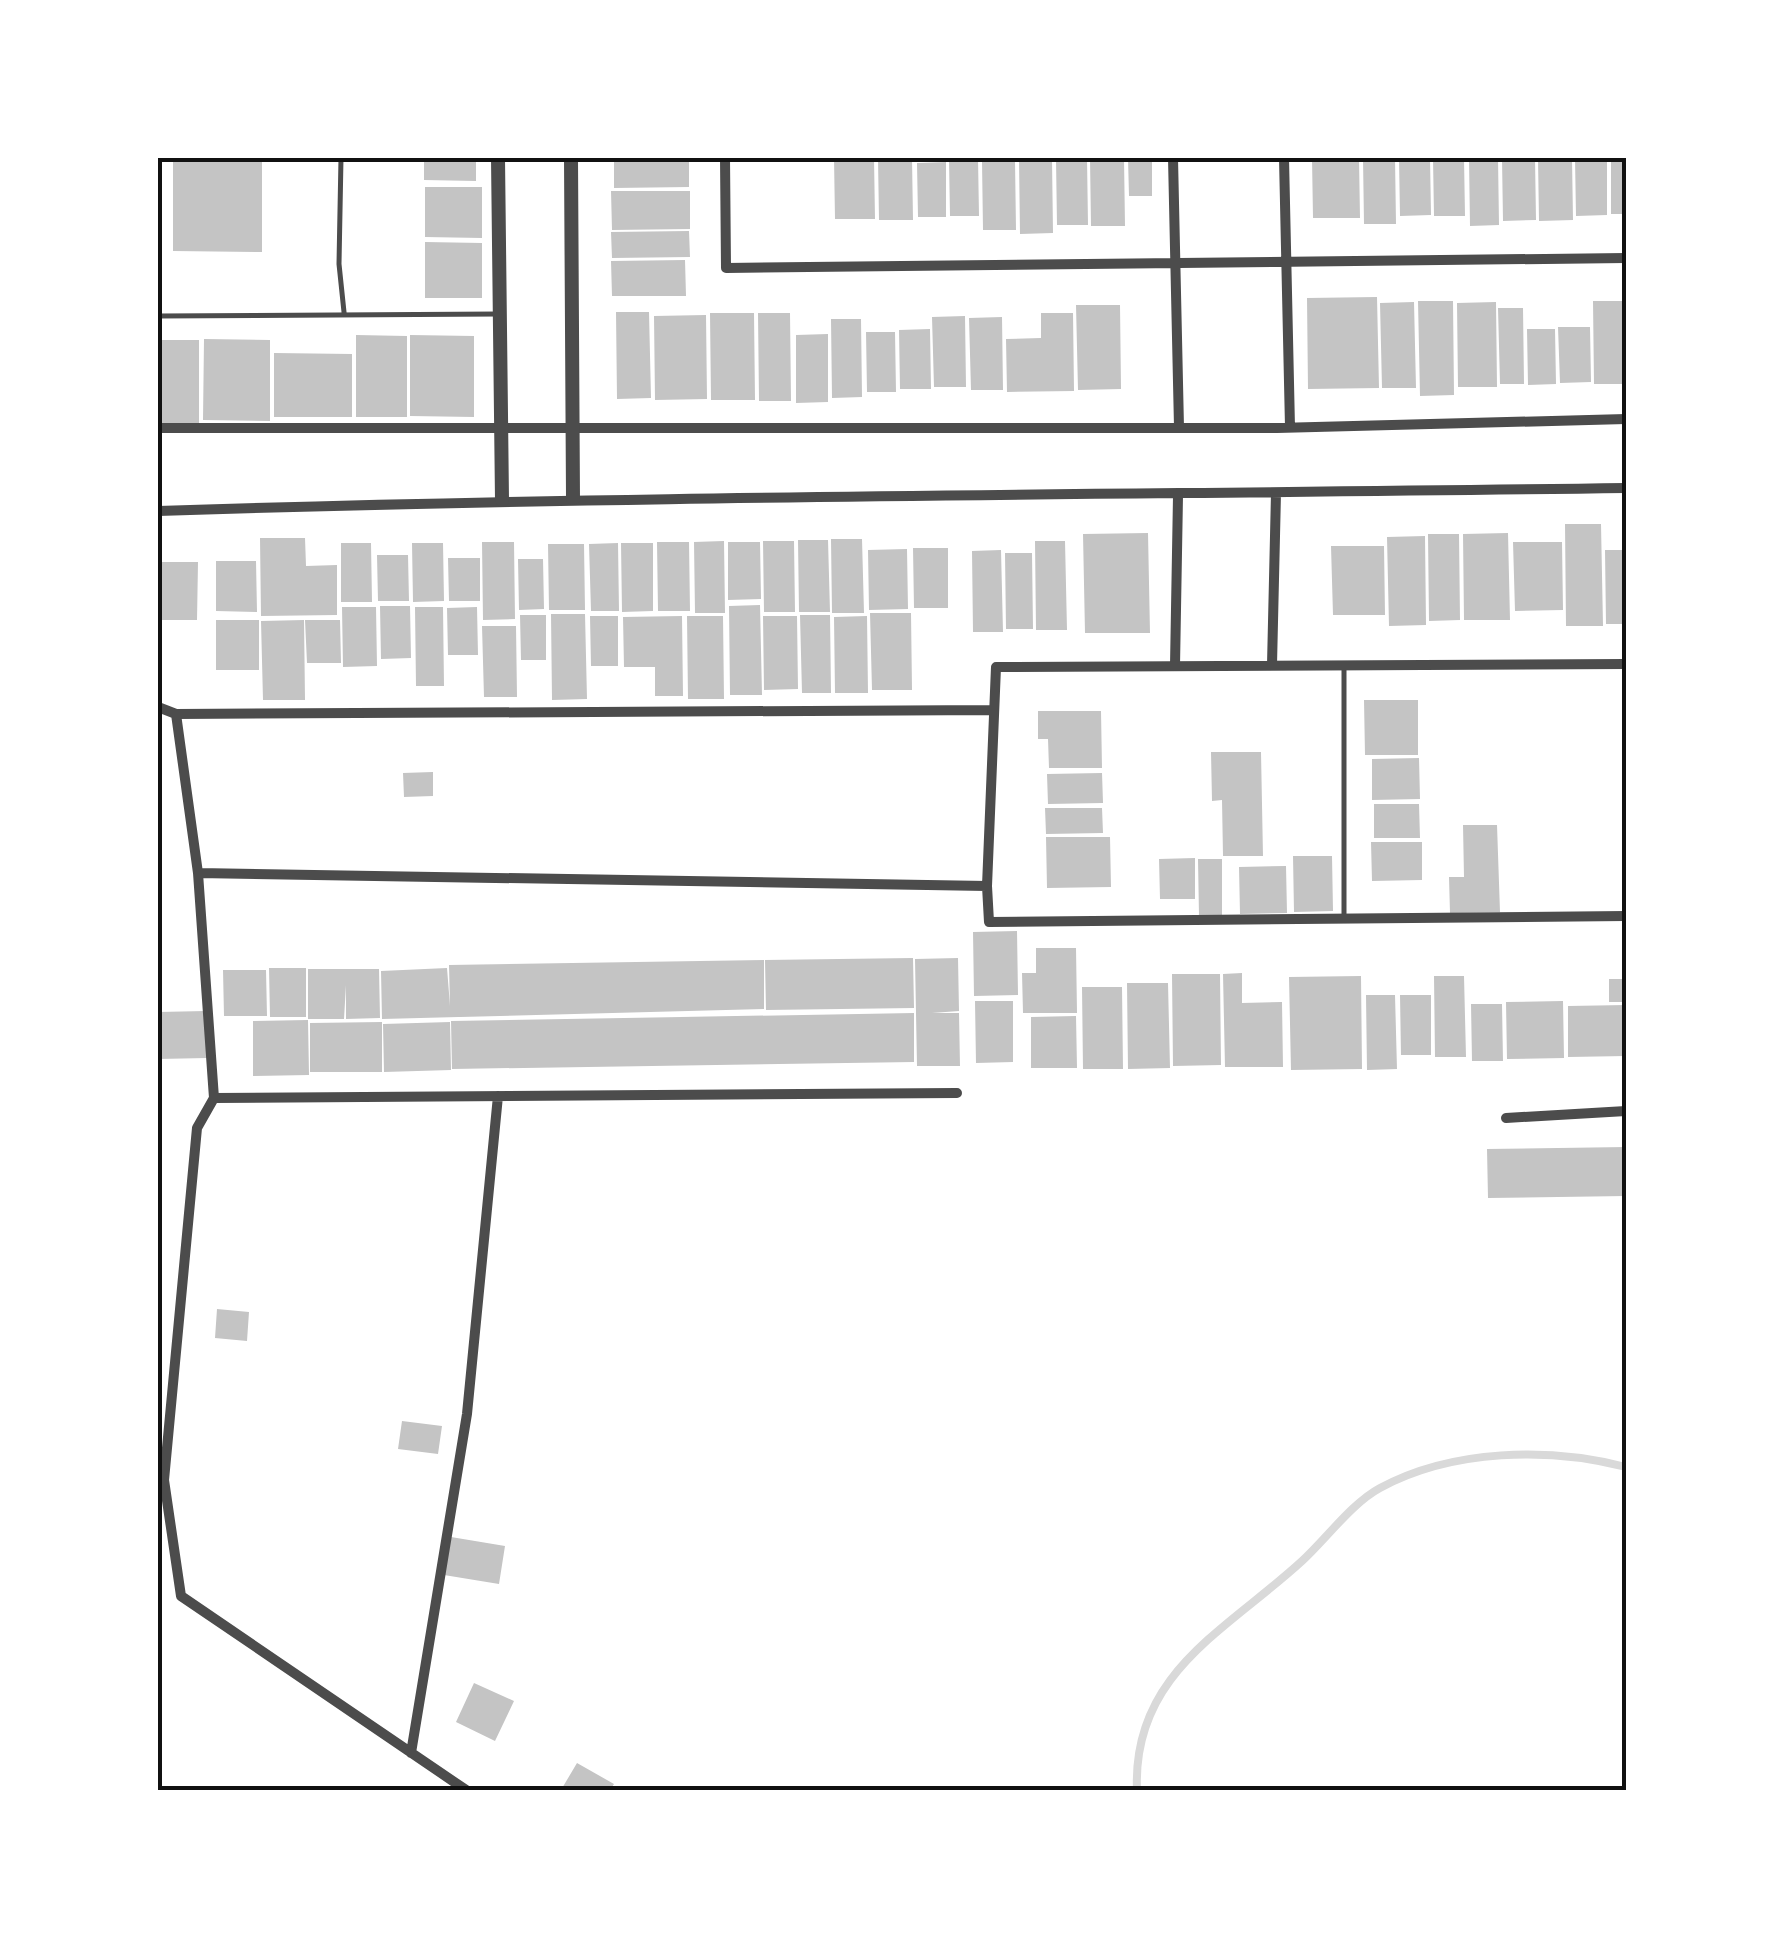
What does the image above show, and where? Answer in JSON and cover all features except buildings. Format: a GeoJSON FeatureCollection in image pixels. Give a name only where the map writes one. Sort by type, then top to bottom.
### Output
{"type":"FeatureCollection","features":[{"type":"Feature","properties":{"kind":"street"},"geometry":{"type":"LineString","coordinates":[[498,158],[498,430],[502,500]]}},
{"type":"Feature","properties":{"kind":"street"},"geometry":{"type":"LineString","coordinates":[[571,158],[573,498]]}},
{"type":"Feature","properties":{"kind":"street"},"geometry":{"type":"LineString","coordinates":[[725,158],[726,268],[1626,258]]}},
{"type":"Feature","properties":{"kind":"street"},"geometry":{"type":"LineString","coordinates":[[1173,158],[1178,426]]}},
{"type":"Feature","properties":{"kind":"street"},"geometry":{"type":"LineString","coordinates":[[1284,158],[1290,427]]}},
{"type":"Feature","properties":{"kind":"street"},"geometry":{"type":"LineString","coordinates":[[158,428],[1290,427],[1626,420]]}},
{"type":"Feature","properties":{"kind":"street"},"geometry":{"type":"LineString","coordinates":[[158,511],[573,498],[1178,496],[1626,488]]}},
{"type":"Feature","properties":{"kind":"street"},"geometry":{"type":"LineString","coordinates":[[1272,666],[1276,493]]}},
{"type":"Feature","properties":{"kind":"street"},"geometry":{"type":"LineString","coordinates":[[1175,666],[1178,496]]}},
{"type":"Feature","properties":{"kind":"street"},"geometry":{"type":"LineString","coordinates":[[1626,664],[996,667],[987,886],[988,922],[1626,916]]}},
{"type":"Feature","properties":{"kind":"street"},"geometry":{"type":"LineString","coordinates":[[158,707],[176,714],[994,710]]}},
{"type":"Feature","properties":{"kind":"street"},"geometry":{"type":"LineString","coordinates":[[176,714],[198,874],[214,1098],[197,1128],[164,1480],[181,1596],[466,1790]]}},
{"type":"Feature","properties":{"kind":"street"},"geometry":{"type":"LineString","coordinates":[[198,874],[987,886]]}},
{"type":"Feature","properties":{"kind":"street"},"geometry":{"type":"LineString","coordinates":[[214,1098],[957,1093]]}},
{"type":"Feature","properties":{"kind":"street"},"geometry":{"type":"LineString","coordinates":[[411,1753],[466,1414],[498,1096]]}},
{"type":"Feature","properties":{"kind":"street"},"geometry":{"type":"LineString","coordinates":[[1506,1118],[1626,1111]]}},
{"type":"Feature","properties":{"kind":"lane"},"geometry":{"type":"LineString","coordinates":[[341,158],[339,264],[344,312]]}},
{"type":"Feature","properties":{"kind":"lane"},"geometry":{"type":"LineString","coordinates":[[158,316],[498,314]]}},
{"type":"Feature","properties":{"kind":"lane"},"geometry":{"type":"LineString","coordinates":[[1344,665],[1344,918]]}},
{"type":"Feature","properties":{"kind":"waterway"},"geometry":{"type":"LineString","coordinates":[[1137,1790],[1140,1749],[1150,1715],[1167,1684],[1216,1633],[1302,1561],[1349,1512],[1380,1488],[1438,1465],[1501,1455],[1565,1456],[1626,1467]]}}]}
